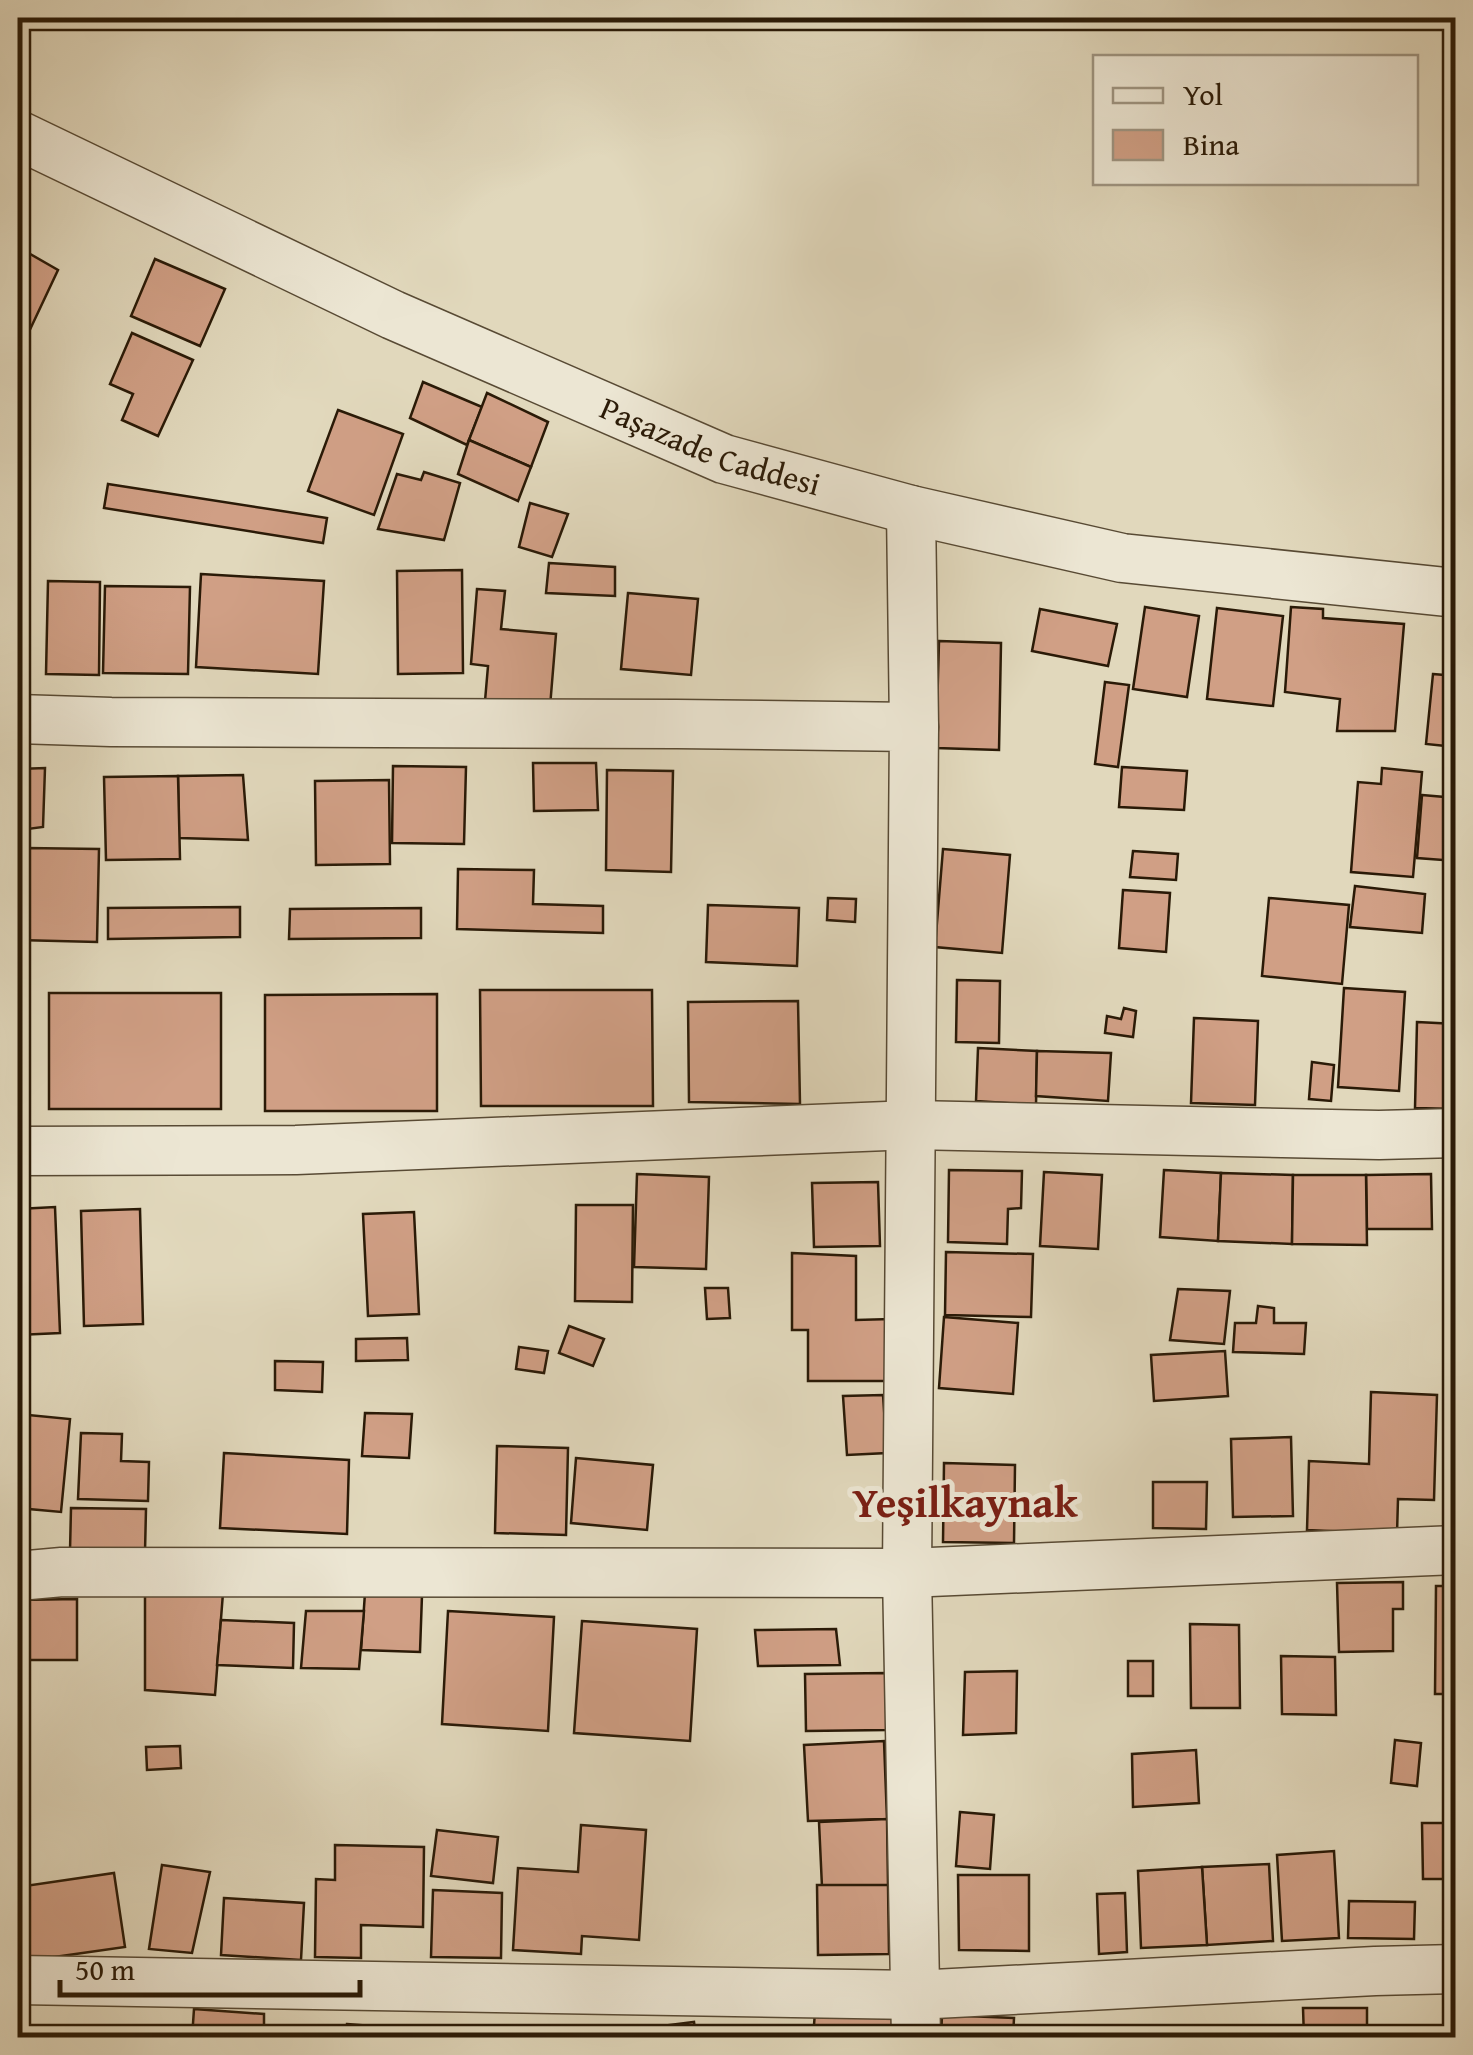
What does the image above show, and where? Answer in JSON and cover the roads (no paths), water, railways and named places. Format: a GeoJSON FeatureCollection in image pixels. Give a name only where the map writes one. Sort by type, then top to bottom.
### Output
{"type":"FeatureCollection","features":[{"type":"Feature","properties":{"kind":"street","name":"Paşazade Caddesi"},"geometry":{"type":"LineString","coordinates":[[18,135],[393,314],[724,460],[911,510],[1122,558],[1456,594]]}},
{"type":"Feature","properties":{"kind":"street"},"geometry":{"type":"LineString","coordinates":[[911,510],[914,727],[907,1573],[916,2016]]}},
{"type":"Feature","properties":{"kind":"street"},"geometry":{"type":"LineString","coordinates":[[18,719],[914,727]]}},
{"type":"Feature","properties":{"kind":"street"},"geometry":{"type":"LineString","coordinates":[[18,1151],[296,1150],[912,1125],[1456,1133]]}},
{"type":"Feature","properties":{"kind":"street"},"geometry":{"type":"LineString","coordinates":[[18,1576],[62,1572],[907,1573],[1456,1550]]}},
{"type":"Feature","properties":{"kind":"street"},"geometry":{"type":"LineString","coordinates":[[18,1980],[916,2016],[1374,1971],[1456,1970]]}},
{"type":"Feature","properties":{"kind":"district","name":"Yeşilkaynak"},"geometry":{"type":"Point","coordinates":[965,1502]}}]}
